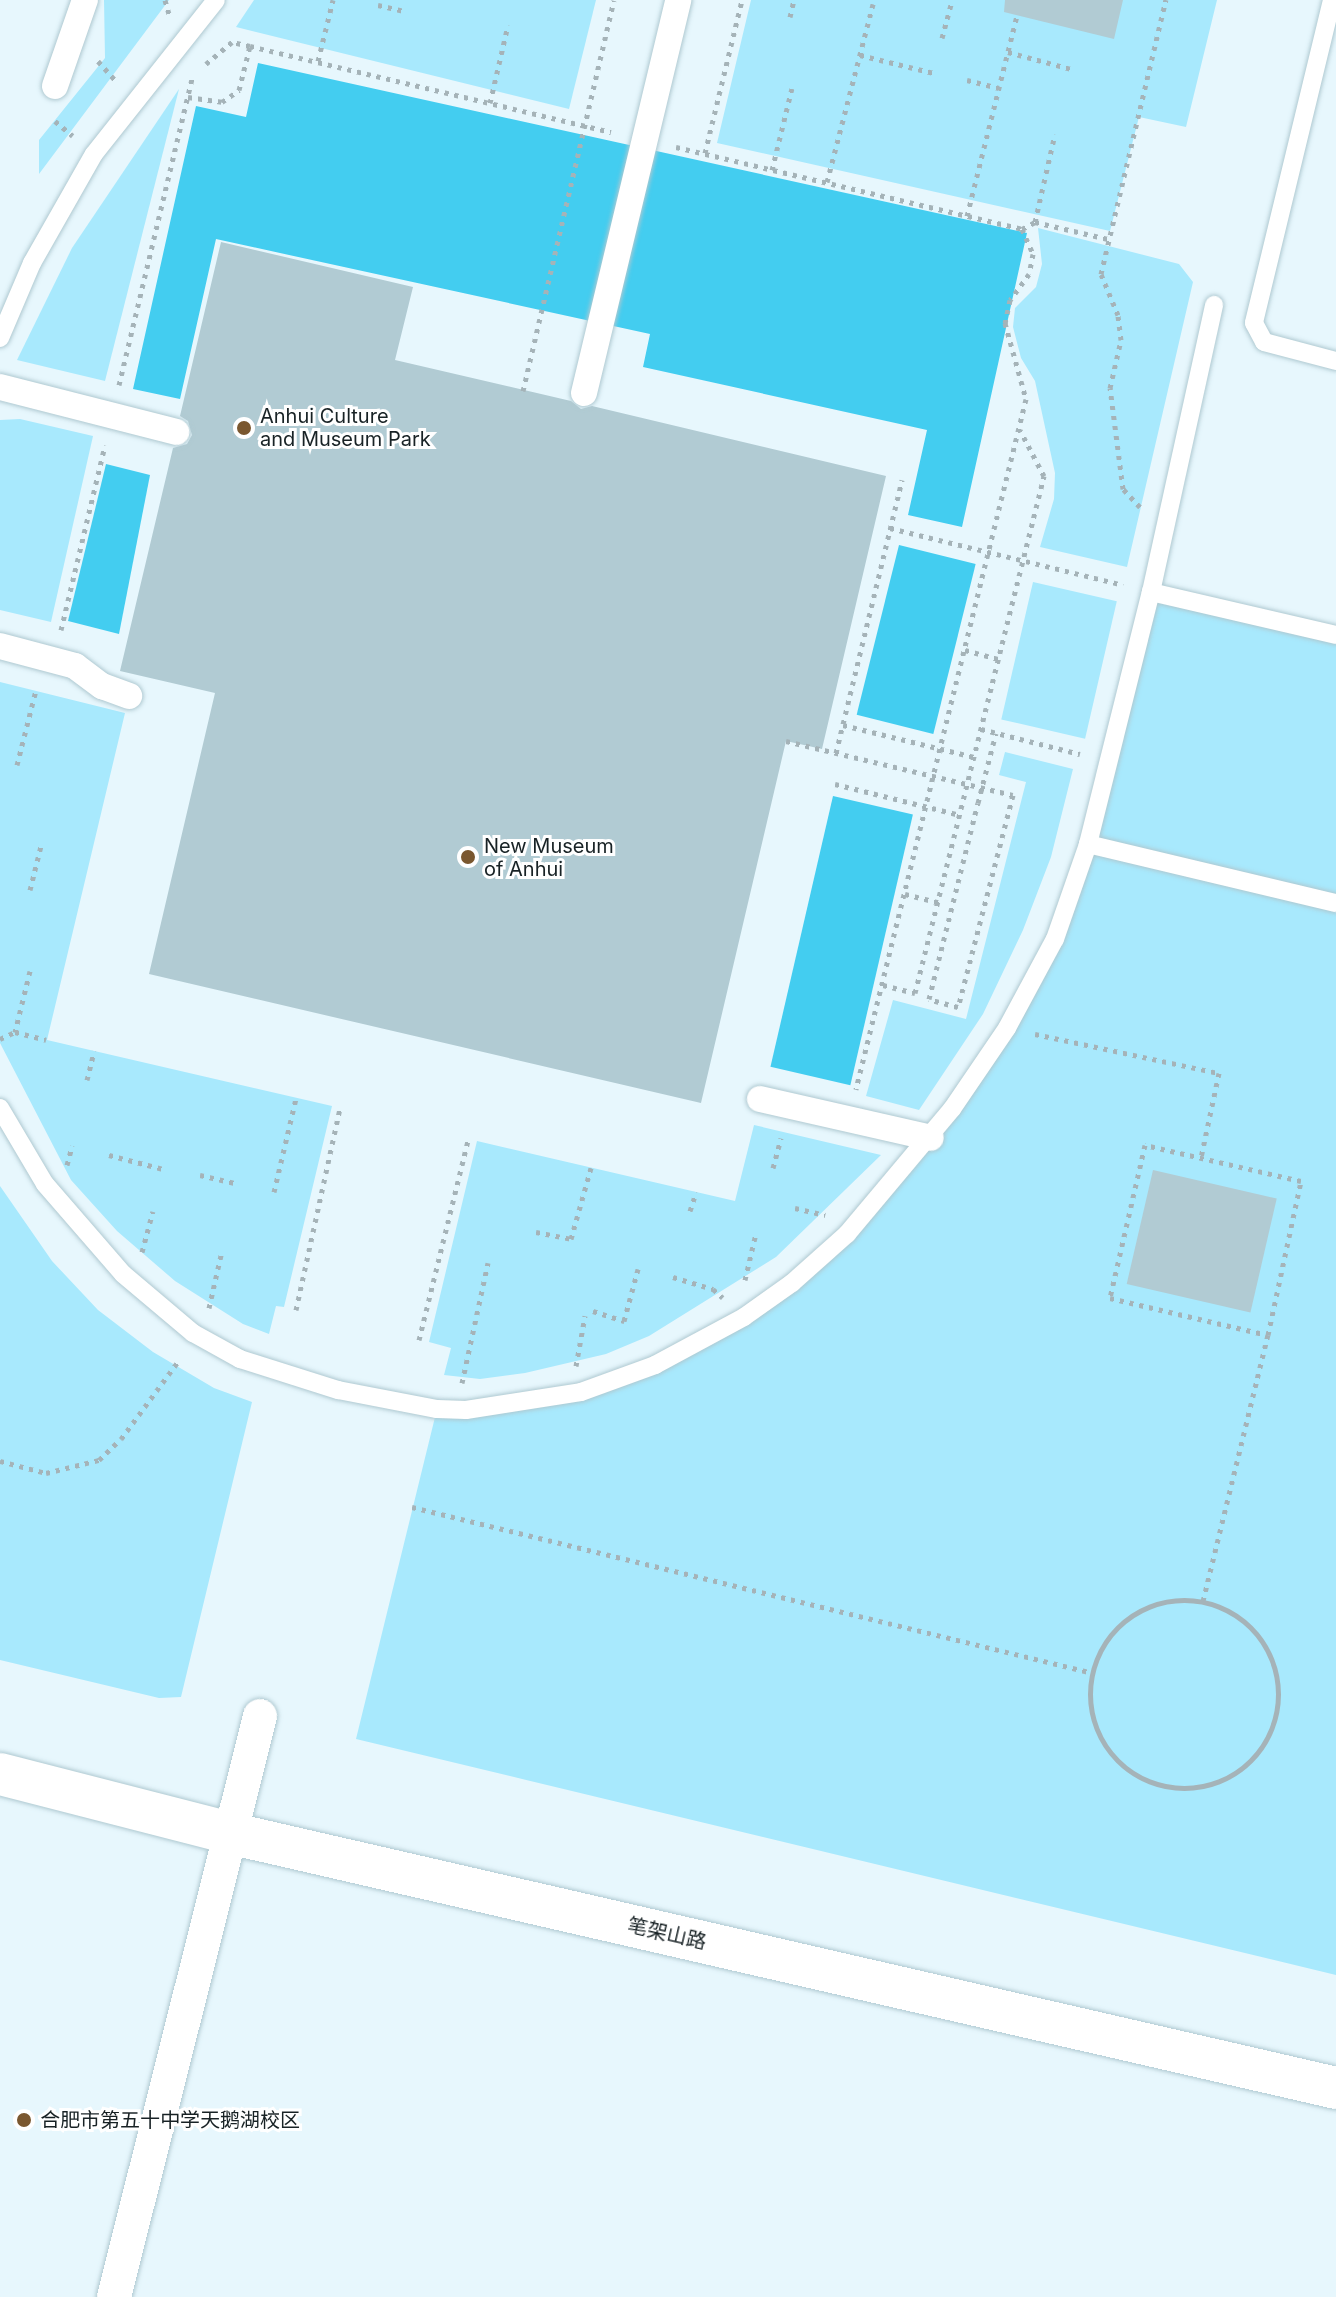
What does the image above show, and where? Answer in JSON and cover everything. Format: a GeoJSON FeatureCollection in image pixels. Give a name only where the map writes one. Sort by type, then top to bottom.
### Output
{"type":"FeatureCollection","features":[{"type":"Feature","properties":{"kind":"street"},"geometry":{"type":"LineString","coordinates":[[55,86],[85,0]]}},
{"type":"Feature","properties":{"kind":"street"},"geometry":{"type":"LineString","coordinates":[[584,393],[678,0]]}},
{"type":"Feature","properties":{"kind":"street"},"geometry":{"type":"LineString","coordinates":[[0,387],[176,432]]}},
{"type":"Feature","properties":{"kind":"street"},"geometry":{"type":"LineString","coordinates":[[0,646],[75,666],[102,686],[129,696]]}},
{"type":"Feature","properties":{"kind":"street"},"geometry":{"type":"LineString","coordinates":[[760,1099],[931,1138]]}},
{"type":"Feature","properties":{"kind":"street"},"geometry":{"type":"LineString","coordinates":[[114,2297],[260,1716]]}},
{"type":"Feature","properties":{"kind":"street","name":"笔架山路"},"geometry":{"type":"LineString","coordinates":[[0,1774],[229,1833],[1336,2088]]}},
{"type":"Feature","properties":{"kind":"lane"},"geometry":{"type":"LineString","coordinates":[[0,338],[32,263],[94,154],[216,0]]}},
{"type":"Feature","properties":{"kind":"lane"},"geometry":{"type":"LineString","coordinates":[[1332,0],[1254,323],[1264,342],[1336,361]]}},
{"type":"Feature","properties":{"kind":"lane"},"geometry":{"type":"LineString","coordinates":[[0,1108],[45,1184],[123,1274],[193,1333],[240,1359],[338,1390],[466,1410],[581,1392],[655,1365],[744,1317],[847,1234],[931,1138],[1007,1028],[1055,939],[1088,844],[1151,592],[1214,305]]}},
{"type":"Feature","properties":{"kind":"lane"},"geometry":{"type":"LineString","coordinates":[[1151,592],[1336,635]]}},
{"type":"Feature","properties":{"kind":"lane"},"geometry":{"type":"LineString","coordinates":[[1088,844],[1336,903]]}},
{"type":"Feature","properties":{"kind":"path"},"geometry":{"type":"LineString","coordinates":[[318,62],[333,0]]}},
{"type":"Feature","properties":{"kind":"path"},"geometry":{"type":"LineString","coordinates":[[523,391],[614,0]]}},
{"type":"Feature","properties":{"kind":"path"},"geometry":{"type":"LineString","coordinates":[[705,153],[742,0]]}},
{"type":"Feature","properties":{"kind":"path"},"geometry":{"type":"LineString","coordinates":[[790,17],[794,0]]}},
{"type":"Feature","properties":{"kind":"path"},"geometry":{"type":"LineString","coordinates":[[942,38],[952,0]]}},
{"type":"Feature","properties":{"kind":"path"},"geometry":{"type":"LineString","coordinates":[[1166,0],[1101,274],[1118,315],[1121,340],[1110,388],[1123,489],[1138,506],[1167,518]]}},
{"type":"Feature","properties":{"kind":"path"},"geometry":{"type":"LineString","coordinates":[[827,182],[873,4]]}},
{"type":"Feature","properties":{"kind":"path"},"geometry":{"type":"LineString","coordinates":[[378,5],[405,11]]}},
{"type":"Feature","properties":{"kind":"path"},"geometry":{"type":"LineString","coordinates":[[967,216],[1017,15]]}},
{"type":"Feature","properties":{"kind":"path"},"geometry":{"type":"LineString","coordinates":[[490,103],[508,25]]}},
{"type":"Feature","properties":{"kind":"path"},"geometry":{"type":"LineString","coordinates":[[74,33],[134,101]]}},
{"type":"Feature","properties":{"kind":"path"},"geometry":{"type":"LineString","coordinates":[[17,765],[34,694],[54,660],[193,75],[232,42],[490,103],[584,129],[615,132]]}},
{"type":"Feature","properties":{"kind":"path"},"geometry":{"type":"LineString","coordinates":[[178,46],[193,75]]}},
{"type":"Feature","properties":{"kind":"path"},"geometry":{"type":"LineString","coordinates":[[188,97],[222,102],[239,90],[250,46]]}},
{"type":"Feature","properties":{"kind":"path"},"geometry":{"type":"LineString","coordinates":[[1008,52],[1071,69]]}},
{"type":"Feature","properties":{"kind":"path"},"geometry":{"type":"LineString","coordinates":[[860,55],[934,73]]}},
{"type":"Feature","properties":{"kind":"path"},"geometry":{"type":"LineString","coordinates":[[967,80],[999,88]]}},
{"type":"Feature","properties":{"kind":"path"},"geometry":{"type":"LineString","coordinates":[[772,170],[792,88]]}},
{"type":"Feature","properties":{"kind":"path"},"geometry":{"type":"LineString","coordinates":[[1035,222],[1055,134]]}},
{"type":"Feature","properties":{"kind":"path"},"geometry":{"type":"LineString","coordinates":[[660,143],[1022,229],[1035,222],[1108,239]]}},
{"type":"Feature","properties":{"kind":"path"},"geometry":{"type":"LineString","coordinates":[[849,1119],[1026,399],[1005,323],[1010,300],[1029,274],[1033,254],[1022,229]]}},
{"type":"Feature","properties":{"kind":"path"},"geometry":{"type":"LineString","coordinates":[[883,985],[915,993],[1044,476],[1019,429]]}},
{"type":"Feature","properties":{"kind":"path"},"geometry":{"type":"LineString","coordinates":[[836,753],[902,480]]}},
{"type":"Feature","properties":{"kind":"path"},"geometry":{"type":"LineString","coordinates":[[890,528],[1151,592]]}},
{"type":"Feature","properties":{"kind":"path"},"geometry":{"type":"LineString","coordinates":[[965,650],[999,659]]}},
{"type":"Feature","properties":{"kind":"path"},"geometry":{"type":"LineString","coordinates":[[843,725],[974,757]]}},
{"type":"Feature","properties":{"kind":"path"},"geometry":{"type":"LineString","coordinates":[[981,729],[1108,761]]}},
{"type":"Feature","properties":{"kind":"path"},"geometry":{"type":"LineString","coordinates":[[786,741],[836,753],[1013,795],[958,1007],[929,999],[978,803],[996,733]]}},
{"type":"Feature","properties":{"kind":"path"},"geometry":{"type":"LineString","coordinates":[[835,784],[960,815]]}},
{"type":"Feature","properties":{"kind":"path"},"geometry":{"type":"LineString","coordinates":[[30,890],[42,842]]}},
{"type":"Feature","properties":{"kind":"path"},"geometry":{"type":"LineString","coordinates":[[905,894],[938,902]]}},
{"type":"Feature","properties":{"kind":"path"},"geometry":{"type":"LineString","coordinates":[[15,1032],[30,971]]}},
{"type":"Feature","properties":{"kind":"path"},"geometry":{"type":"LineString","coordinates":[[1007,1028],[1219,1073],[1201,1158]]}},
{"type":"Feature","properties":{"kind":"path"},"geometry":{"type":"LineString","coordinates":[[0,1039],[15,1032],[46,1040]]}},
{"type":"Feature","properties":{"kind":"path"},"geometry":{"type":"LineString","coordinates":[[87,1080],[94,1051]]}},
{"type":"Feature","properties":{"kind":"path"},"geometry":{"type":"LineString","coordinates":[[274,1192],[296,1098]]}},
{"type":"Feature","properties":{"kind":"path"},"geometry":{"type":"LineString","coordinates":[[296,1310],[340,1108]]}},
{"type":"Feature","properties":{"kind":"path"},"geometry":{"type":"LineString","coordinates":[[419,1340],[468,1140]]}},
{"type":"Feature","properties":{"kind":"path"},"geometry":{"type":"LineString","coordinates":[[1203,1601],[1268,1335],[1301,1181],[1145,1145],[1110,1298],[1268,1335]]}},
{"type":"Feature","properties":{"kind":"path"},"geometry":{"type":"LineString","coordinates":[[109,1155],[163,1169]]}},
{"type":"Feature","properties":{"kind":"path"},"geometry":{"type":"LineString","coordinates":[[536,1232],[571,1239],[591,1168]]}},
{"type":"Feature","properties":{"kind":"path"},"geometry":{"type":"LineString","coordinates":[[200,1175],[238,1184]]}},
{"type":"Feature","properties":{"kind":"path"},"geometry":{"type":"LineString","coordinates":[[690,1211],[696,1192]]}},
{"type":"Feature","properties":{"kind":"path"},"geometry":{"type":"LineString","coordinates":[[123,1274],[141,1254],[153,1211]]}},
{"type":"Feature","properties":{"kind":"path"},"geometry":{"type":"LineString","coordinates":[[0,1461],[46,1473],[99,1460],[153,1399],[210,1307],[222,1251]]}},
{"type":"Feature","properties":{"kind":"path"},"geometry":{"type":"LineString","coordinates":[[466,1410],[461,1378],[488,1263]]}},
{"type":"Feature","properties":{"kind":"path"},"geometry":{"type":"LineString","coordinates":[[593,1311],[624,1321],[638,1269]]}},
{"type":"Feature","properties":{"kind":"path"},"geometry":{"type":"LineString","coordinates":[[673,1277],[713,1289],[744,1317]]}},
{"type":"Feature","properties":{"kind":"path"},"geometry":{"type":"LineString","coordinates":[[581,1392],[575,1361],[585,1316]]}},
{"type":"Feature","properties":{"kind":"path"},"geometry":{"type":"LineString","coordinates":[[412,1507],[1093,1673]]}},
{"type":"Feature","properties":{"kind":"path"},"geometry":{"type":"LineString","coordinates":[[1203,1601],[1226,1609],[1262,1641],[1278,1687],[1270,1734],[1238,1772],[1191,1788],[1142,1779],[1122,1765],[1095,1723],[1093,1673],[1115,1630],[1134,1615],[1156,1604],[1203,1601]]}},
{"type":"Feature","properties":{"kind":"shaded area"},"geometry":{"type":"Polygon","coordinates":[[[104,0],[169,0],[39,174],[39,140],[105,58],[104,0]]]}},
{"type":"Feature","properties":{"kind":"shaded area"},"geometry":{"type":"Polygon","coordinates":[[[254,0],[596,0],[569,109],[236,27],[254,0]]]}},
{"type":"Feature","properties":{"kind":"shaded area"},"geometry":{"type":"Polygon","coordinates":[[[751,0],[1217,0],[1186,127],[1139,117],[1110,231],[717,143],[751,0]]]}},
{"type":"Feature","properties":{"kind":"shaded area"},"geometry":{"type":"Polygon","coordinates":[[[179,89],[105,381],[17,360],[72,248],[179,89]]]}},
{"type":"Feature","properties":{"kind":"shaded area"},"geometry":{"type":"Polygon","coordinates":[[[1038,228],[1179,264],[1193,282],[1127,567],[1040,547],[1054,499],[1055,473],[1035,381],[1021,358],[1013,327],[1015,308],[1036,287],[1042,264],[1038,228]]]}},
{"type":"Feature","properties":{"kind":"shaded area"},"geometry":{"type":"Polygon","coordinates":[[[20,419],[93,436],[51,622],[0,610],[0,420],[20,419]]]}},
{"type":"Feature","properties":{"kind":"shaded area"},"geometry":{"type":"Polygon","coordinates":[[[1033,582],[1117,601],[1085,739],[1001,719],[1033,582]]]}},
{"type":"Feature","properties":{"kind":"shaded area"},"geometry":{"type":"Polygon","coordinates":[[[1151,592],[1336,644],[1336,1975],[356,1739],[437,1409],[581,1392],[744,1317],[847,1234],[952,1109],[1055,939],[1151,592]]]}},
{"type":"Feature","properties":{"kind":"shaded area"},"geometry":{"type":"Polygon","coordinates":[[[0,682],[125,713],[47,1040],[332,1106],[284,1307],[276,1306],[269,1334],[243,1324],[175,1281],[117,1231],[71,1180],[0,1043],[0,682]]]}},
{"type":"Feature","properties":{"kind":"shaded area"},"geometry":{"type":"Polygon","coordinates":[[[1005,752],[1073,769],[1051,857],[1023,930],[983,1014],[919,1110],[866,1096],[893,1000],[966,1019],[1026,782],[999,775],[1005,752]]]}},
{"type":"Feature","properties":{"kind":"shaded area"},"geometry":{"type":"Polygon","coordinates":[[[754,1125],[881,1155],[776,1257],[649,1336],[606,1354],[525,1373],[480,1379],[444,1375],[451,1348],[429,1342],[477,1141],[735,1201],[754,1125]]]}},
{"type":"Feature","properties":{"kind":"shaded area"},"geometry":{"type":"Polygon","coordinates":[[[0,1186],[52,1261],[98,1310],[153,1352],[214,1388],[252,1402],[181,1697],[159,1698],[0,1660],[0,1186]]]}},
{"type":"Feature","properties":{"kind":"water"},"geometry":{"type":"Polygon","coordinates":[[[258,63],[1027,233],[962,527],[908,515],[927,430],[643,367],[650,334],[216,239],[180,399],[133,389],[196,106],[246,117],[258,63]]]}},
{"type":"Feature","properties":{"kind":"water"},"geometry":{"type":"Polygon","coordinates":[[[106,464],[150,475],[119,634],[68,621],[106,464]]]}},
{"type":"Feature","properties":{"kind":"water"},"geometry":{"type":"Polygon","coordinates":[[[899,545],[976,564],[933,734],[857,715],[899,545]]]}},
{"type":"Feature","properties":{"kind":"water"},"geometry":{"type":"Polygon","coordinates":[[[833,796],[913,814],[850,1085],[770,1067],[833,796]]]}},
{"type":"Feature","properties":{"kind":"building"},"geometry":{"type":"Polygon","coordinates":[[[1005,0],[1123,0],[1114,39],[1004,12],[1005,0]]]}},
{"type":"Feature","properties":{"kind":"building","name":"New Museum of Anhui"},"geometry":{"type":"Polygon","coordinates":[[[221,242],[413,287],[395,360],[571,401],[581,409],[592,406],[886,476],[822,749],[786,741],[701,1103],[149,974],[215,693],[120,671],[173,448],[187,444],[192,435],[188,421],[180,416],[221,242]]]}},
{"type":"Feature","properties":{"kind":"building"},"geometry":{"type":"Polygon","coordinates":[[[1153,1170],[1277,1199],[1250,1313],[1127,1284],[1153,1170]]]}},
{"type":"Feature","properties":{"kind":"place","name":"Anhui Culture and Museum Park"},"geometry":{"type":"Point","coordinates":[244,428]}},
{"type":"Feature","properties":{"kind":"place","name":"New Museum of Anhui"},"geometry":{"type":"Point","coordinates":[468,857]}},
{"type":"Feature","properties":{"kind":"place","name":"合肥市第五十中学天鹅湖校区"},"geometry":{"type":"Point","coordinates":[24,2120]}}]}
